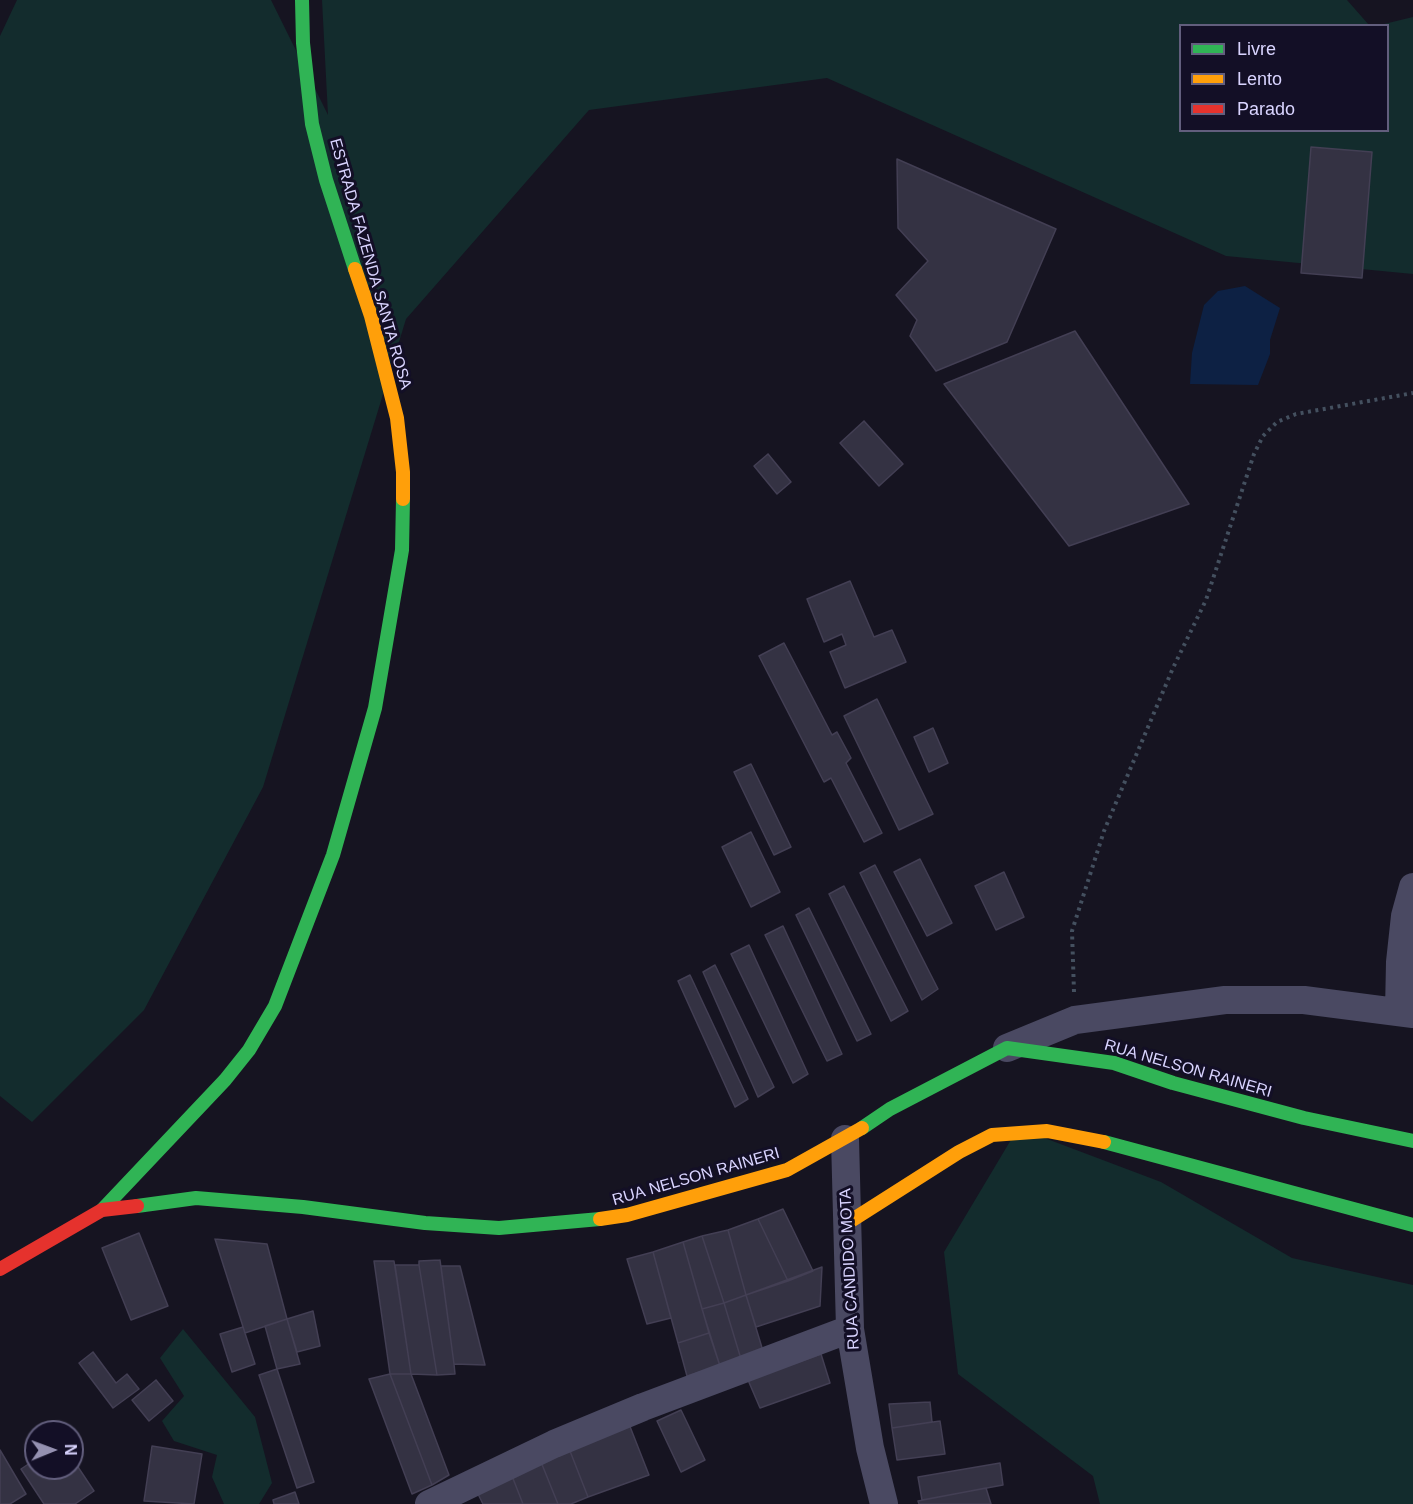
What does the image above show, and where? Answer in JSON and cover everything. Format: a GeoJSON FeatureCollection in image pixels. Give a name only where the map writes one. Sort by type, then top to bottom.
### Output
{"type":"FeatureCollection","features":[{"type":"Feature","properties":{"kind":"street","name":"ESTRADA FAZENDA SANTA ROSA"},"geometry":{"type":"LineString","coordinates":[[102,1210],[225,1080],[249,1050],[275,1006],[333,855],[375,708],[390,624],[402,550],[403,472],[397,418],[371,316],[326,180],[312,124],[303,43],[302,0]]}},
{"type":"Feature","properties":{"kind":"street"},"geometry":{"type":"LineString","coordinates":[[1007,1048],[1075,1020],[1225,1000],[1304,1000],[1406,1012],[1402,940],[1413,887]]}},
{"type":"Feature","properties":{"kind":"street","name":"RUA NELSON RAINERI"},"geometry":{"type":"LineString","coordinates":[[0,1269],[102,1210],[196,1198],[303,1207],[425,1223],[499,1228],[561,1224],[627,1215],[787,1170],[845,1139],[890,1109],[1007,1048],[1114,1063],[1173,1083],[1304,1118],[1413,1141]]}},
{"type":"Feature","properties":{"kind":"street"},"geometry":{"type":"LineString","coordinates":[[849,1221],[959,1152],[992,1135],[1047,1131],[1111,1143],[1413,1225]]}},
{"type":"Feature","properties":{"kind":"street","name":"RUA CANDIDO MOTA"},"geometry":{"type":"LineString","coordinates":[[845,1139],[845,1177],[849,1221],[850,1329],[870,1448],[884,1504]]}},
{"type":"Feature","properties":{"kind":"street"},"geometry":{"type":"LineString","coordinates":[[429,1504],[555,1444],[643,1407],[850,1329]]}},
{"type":"Feature","properties":{"kind":"path"},"geometry":{"type":"LineString","coordinates":[[1075,1020],[1072,931],[1104,831],[1173,668],[1206,600],[1254,454],[1263,436],[1276,422],[1296,414],[1413,393]]}},
{"type":"Feature","properties":{"kind":"green space"},"geometry":{"type":"Polygon","coordinates":[[[17,0],[271,0],[328,115],[322,0],[1347,0],[1368,24],[1179,24],[1179,132],[1389,132],[1389,24],[1384,24],[1413,17],[1413,274],[1226,256],[827,78],[589,110],[406,319],[263,787],[144,1010],[32,1122],[0,1096],[0,36],[17,0]]]}},
{"type":"Feature","properties":{"kind":"green space"},"geometry":{"type":"Polygon","coordinates":[[[1018,1128],[1161,1182],[1292,1258],[1413,1285],[1413,1504],[1100,1504],[1093,1476],[958,1374],[944,1252],[1018,1128]]]}},
{"type":"Feature","properties":{"kind":"green space"},"geometry":{"type":"Polygon","coordinates":[[[183,1329],[255,1417],[272,1483],[259,1504],[224,1504],[212,1477],[217,1455],[174,1441],[162,1421],[184,1396],[160,1358],[183,1329]]]}},
{"type":"Feature","properties":{"kind":"water"},"geometry":{"type":"Polygon","coordinates":[[[1245,286],[1280,308],[1270,340],[1270,354],[1258,385],[1190,384],[1192,353],[1204,305],[1218,291],[1245,286]]]}},
{"type":"Feature","properties":{"kind":"building"},"geometry":{"type":"Polygon","coordinates":[[[1311,147],[1372,152],[1362,278],[1301,273],[1311,147]]]}},
{"type":"Feature","properties":{"kind":"building"},"geometry":{"type":"Polygon","coordinates":[[[897,159],[1056,229],[1007,342],[936,371],[910,336],[917,320],[896,295],[928,261],[898,228],[897,159]]]}},
{"type":"Feature","properties":{"kind":"building"},"geometry":{"type":"Polygon","coordinates":[[[1075,331],[1189,504],[1069,546],[944,384],[1075,331]]]}},
{"type":"Feature","properties":{"kind":"building"},"geometry":{"type":"Polygon","coordinates":[[[864,421],[903,464],[879,486],[840,443],[864,421]]]}},
{"type":"Feature","properties":{"kind":"building"},"geometry":{"type":"Polygon","coordinates":[[[768,454],[791,482],[777,494],[754,466],[768,454]]]}},
{"type":"Feature","properties":{"kind":"building"},"geometry":{"type":"Polygon","coordinates":[[[850,581],[874,637],[892,630],[906,662],[845,688],[830,652],[846,645],[842,634],[824,642],[807,599],[850,581]]]}},
{"type":"Feature","properties":{"kind":"building"},"geometry":{"type":"Polygon","coordinates":[[[784,643],[832,735],[837,732],[851,758],[846,763],[882,833],[864,842],[831,778],[824,782],[759,656],[784,643]]]}},
{"type":"Feature","properties":{"kind":"building"},"geometry":{"type":"Polygon","coordinates":[[[877,699],[933,814],[899,830],[844,716],[877,699]]]}},
{"type":"Feature","properties":{"kind":"building"},"geometry":{"type":"Polygon","coordinates":[[[933,728],[948,763],[929,772],[914,737],[933,728]]]}},
{"type":"Feature","properties":{"kind":"building"},"geometry":{"type":"Polygon","coordinates":[[[751,764],[791,847],[774,855],[734,772],[751,764]]]}},
{"type":"Feature","properties":{"kind":"building"},"geometry":{"type":"Polygon","coordinates":[[[751,832],[780,892],[751,907],[722,847],[751,832]]]}},
{"type":"Feature","properties":{"kind":"building"},"geometry":{"type":"Polygon","coordinates":[[[920,859],[952,923],[927,936],[894,872],[920,859]]]}},
{"type":"Feature","properties":{"kind":"building"},"geometry":{"type":"Polygon","coordinates":[[[875,865],[938,989],[922,1000],[860,873],[875,865]]]}},
{"type":"Feature","properties":{"kind":"building"},"geometry":{"type":"Polygon","coordinates":[[[1004,872],[1024,917],[996,930],[975,886],[1004,872]]]}},
{"type":"Feature","properties":{"kind":"building"},"geometry":{"type":"Polygon","coordinates":[[[844,886],[908,1011],[891,1021],[829,894],[844,886]]]}},
{"type":"Feature","properties":{"kind":"building"},"geometry":{"type":"Polygon","coordinates":[[[809,908],[871,1034],[857,1041],[796,915],[809,908]]]}},
{"type":"Feature","properties":{"kind":"building"},"geometry":{"type":"Polygon","coordinates":[[[783,926],[842,1054],[827,1061],[765,935],[783,926]]]}},
{"type":"Feature","properties":{"kind":"building"},"geometry":{"type":"Polygon","coordinates":[[[749,945],[808,1074],[793,1083],[731,954],[749,945]]]}},
{"type":"Feature","properties":{"kind":"building"},"geometry":{"type":"Polygon","coordinates":[[[715,965],[774,1087],[758,1097],[703,972],[715,965]]]}},
{"type":"Feature","properties":{"kind":"building"},"geometry":{"type":"Polygon","coordinates":[[[690,975],[748,1099],[735,1107],[678,981],[690,975]]]}},
{"type":"Feature","properties":{"kind":"building"},"geometry":{"type":"Polygon","coordinates":[[[783,1209],[813,1271],[788,1281],[758,1219],[783,1209]]]}},
{"type":"Feature","properties":{"kind":"building"},"geometry":{"type":"Polygon","coordinates":[[[758,1219],[788,1281],[746,1295],[728,1230],[758,1219]]]}},
{"type":"Feature","properties":{"kind":"building"},"geometry":{"type":"Polygon","coordinates":[[[728,1230],[746,1295],[724,1303],[702,1236],[728,1230]]]}},
{"type":"Feature","properties":{"kind":"building"},"geometry":{"type":"Polygon","coordinates":[[[139,1233],[168,1306],[131,1320],[102,1248],[139,1233]]]}},
{"type":"Feature","properties":{"kind":"building"},"geometry":{"type":"Polygon","coordinates":[[[702,1236],[724,1303],[702,1309],[683,1242],[702,1236]]]}},
{"type":"Feature","properties":{"kind":"building"},"geometry":{"type":"Polygon","coordinates":[[[215,1239],[267,1244],[287,1319],[245,1333],[215,1239]]]}},
{"type":"Feature","properties":{"kind":"building"},"geometry":{"type":"Polygon","coordinates":[[[683,1242],[709,1333],[678,1343],[653,1252],[683,1242]]]}},
{"type":"Feature","properties":{"kind":"building"},"geometry":{"type":"Polygon","coordinates":[[[653,1252],[671,1318],[647,1324],[627,1259],[653,1252]]]}},
{"type":"Feature","properties":{"kind":"building"},"geometry":{"type":"Polygon","coordinates":[[[440,1260],[455,1374],[437,1375],[419,1261],[440,1260]]]}},
{"type":"Feature","properties":{"kind":"building"},"geometry":{"type":"Polygon","coordinates":[[[374,1261],[394,1261],[411,1374],[390,1374],[374,1261]]]}},
{"type":"Feature","properties":{"kind":"building"},"geometry":{"type":"Polygon","coordinates":[[[395,1265],[419,1265],[437,1375],[411,1374],[395,1265]]]}},
{"type":"Feature","properties":{"kind":"building"},"geometry":{"type":"Polygon","coordinates":[[[441,1266],[460,1266],[485,1365],[454,1364],[441,1266]]]}},
{"type":"Feature","properties":{"kind":"building"},"geometry":{"type":"Polygon","coordinates":[[[822,1267],[820,1306],[756,1327],[746,1295],[822,1267]]]}},
{"type":"Feature","properties":{"kind":"building"},"geometry":{"type":"Polygon","coordinates":[[[746,1295],[763,1351],[741,1359],[724,1303],[746,1295]]]}},
{"type":"Feature","properties":{"kind":"building"},"geometry":{"type":"Polygon","coordinates":[[[724,1303],[741,1359],[720,1366],[702,1309],[724,1303]]]}},
{"type":"Feature","properties":{"kind":"building"},"geometry":{"type":"Polygon","coordinates":[[[313,1311],[320,1346],[297,1352],[287,1319],[313,1311]]]}},
{"type":"Feature","properties":{"kind":"building"},"geometry":{"type":"Polygon","coordinates":[[[287,1319],[300,1364],[277,1369],[265,1326],[287,1319]]]}},
{"type":"Feature","properties":{"kind":"building"},"geometry":{"type":"Polygon","coordinates":[[[243,1327],[255,1364],[232,1372],[220,1334],[243,1327]]]}},
{"type":"Feature","properties":{"kind":"building"},"geometry":{"type":"Polygon","coordinates":[[[709,1333],[720,1366],[687,1376],[678,1343],[709,1333]]]}},
{"type":"Feature","properties":{"kind":"building"},"geometry":{"type":"Polygon","coordinates":[[[93,1352],[116,1383],[127,1374],[139,1389],[113,1408],[79,1363],[93,1352]]]}},
{"type":"Feature","properties":{"kind":"building"},"geometry":{"type":"Polygon","coordinates":[[[821,1354],[830,1383],[760,1408],[748,1380],[821,1354]]]}},
{"type":"Feature","properties":{"kind":"building"},"geometry":{"type":"Polygon","coordinates":[[[277,1369],[314,1482],[297,1488],[259,1375],[277,1369]]]}},
{"type":"Feature","properties":{"kind":"building"},"geometry":{"type":"Polygon","coordinates":[[[390,1374],[432,1485],[412,1494],[369,1379],[390,1374]]]}},
{"type":"Feature","properties":{"kind":"building"},"geometry":{"type":"Polygon","coordinates":[[[390,1374],[411,1374],[449,1475],[432,1485],[390,1374]]]}},
{"type":"Feature","properties":{"kind":"building"},"geometry":{"type":"Polygon","coordinates":[[[156,1380],[173,1401],[149,1421],[132,1400],[156,1380]]]}},
{"type":"Feature","properties":{"kind":"building"},"geometry":{"type":"Polygon","coordinates":[[[930,1402],[932,1422],[892,1428],[889,1404],[930,1402]]]}},
{"type":"Feature","properties":{"kind":"building"},"geometry":{"type":"Polygon","coordinates":[[[681,1410],[705,1460],[681,1472],[657,1421],[681,1410]]]}},
{"type":"Feature","properties":{"kind":"building"},"geometry":{"type":"Polygon","coordinates":[[[940,1421],[945,1454],[897,1460],[892,1428],[940,1421]]]}},
{"type":"Feature","properties":{"kind":"building"},"geometry":{"type":"Polygon","coordinates":[[[629,1424],[649,1475],[588,1497],[570,1451],[629,1424]]]}},
{"type":"Feature","properties":{"kind":"building"},"geometry":{"type":"Polygon","coordinates":[[[152,1446],[202,1454],[194,1504],[144,1501],[152,1446]]]}},
{"type":"Feature","properties":{"kind":"building"},"geometry":{"type":"Polygon","coordinates":[[[0,1450],[26,1494],[10,1504],[0,1504],[0,1450]]]}},
{"type":"Feature","properties":{"kind":"building"},"geometry":{"type":"Polygon","coordinates":[[[570,1451],[588,1497],[571,1504],[558,1504],[541,1462],[570,1451]]]}},
{"type":"Feature","properties":{"kind":"building"},"geometry":{"type":"Polygon","coordinates":[[[541,1462],[558,1504],[523,1504],[512,1476],[541,1462]]]}},
{"type":"Feature","properties":{"kind":"building"},"geometry":{"type":"Polygon","coordinates":[[[1000,1463],[1003,1485],[922,1500],[918,1477],[1000,1463]]]}},
{"type":"Feature","properties":{"kind":"building"},"geometry":{"type":"Polygon","coordinates":[[[84,1476],[94,1491],[75,1504],[44,1504],[28,1480],[84,1480],[84,1476]]]}},
{"type":"Feature","properties":{"kind":"building"},"geometry":{"type":"Polygon","coordinates":[[[512,1476],[523,1504],[483,1504],[477,1492],[512,1476]]]}},
{"type":"Feature","properties":{"kind":"building"},"geometry":{"type":"Polygon","coordinates":[[[986,1488],[991,1504],[919,1504],[918,1501],[986,1488]]]}},
{"type":"Feature","properties":{"kind":"building"},"geometry":{"type":"Polygon","coordinates":[[[295,1492],[299,1504],[274,1504],[273,1500],[295,1492]]]}},
{"type":"Feature","properties":{"kind":"traffic: fast"},"geometry":{"type":"LineString","coordinates":[[302,0],[303,43],[312,124],[326,180],[355,269]]}},
{"type":"Feature","properties":{"kind":"traffic: fast"},"geometry":{"type":"LineString","coordinates":[[102,1210],[225,1080],[249,1050],[275,1006],[333,855],[375,708],[402,550],[403,499]]}},
{"type":"Feature","properties":{"kind":"traffic: fast"},"geometry":{"type":"LineString","coordinates":[[862,1128],[890,1109],[1007,1048],[1114,1063],[1173,1083],[1304,1118],[1413,1141]]}},
{"type":"Feature","properties":{"kind":"traffic: fast"},"geometry":{"type":"LineString","coordinates":[[1104,1142],[1413,1225]]}},
{"type":"Feature","properties":{"kind":"traffic: fast"},"geometry":{"type":"LineString","coordinates":[[137,1206],[196,1198],[303,1207],[425,1223],[499,1228],[600,1219]]}},
{"type":"Feature","properties":{"kind":"traffic: slow"},"geometry":{"type":"LineString","coordinates":[[355,269],[371,316],[397,418],[403,472],[403,499]]}},
{"type":"Feature","properties":{"kind":"traffic: slow"},"geometry":{"type":"LineString","coordinates":[[600,1219],[627,1215],[787,1170],[862,1128]]}},
{"type":"Feature","properties":{"kind":"traffic: slow"},"geometry":{"type":"LineString","coordinates":[[849,1222],[959,1152],[992,1135],[1047,1131],[1104,1142]]}},
{"type":"Feature","properties":{"kind":"traffic: jam"},"geometry":{"type":"LineString","coordinates":[[0,1269],[102,1210],[137,1206]]}}]}
